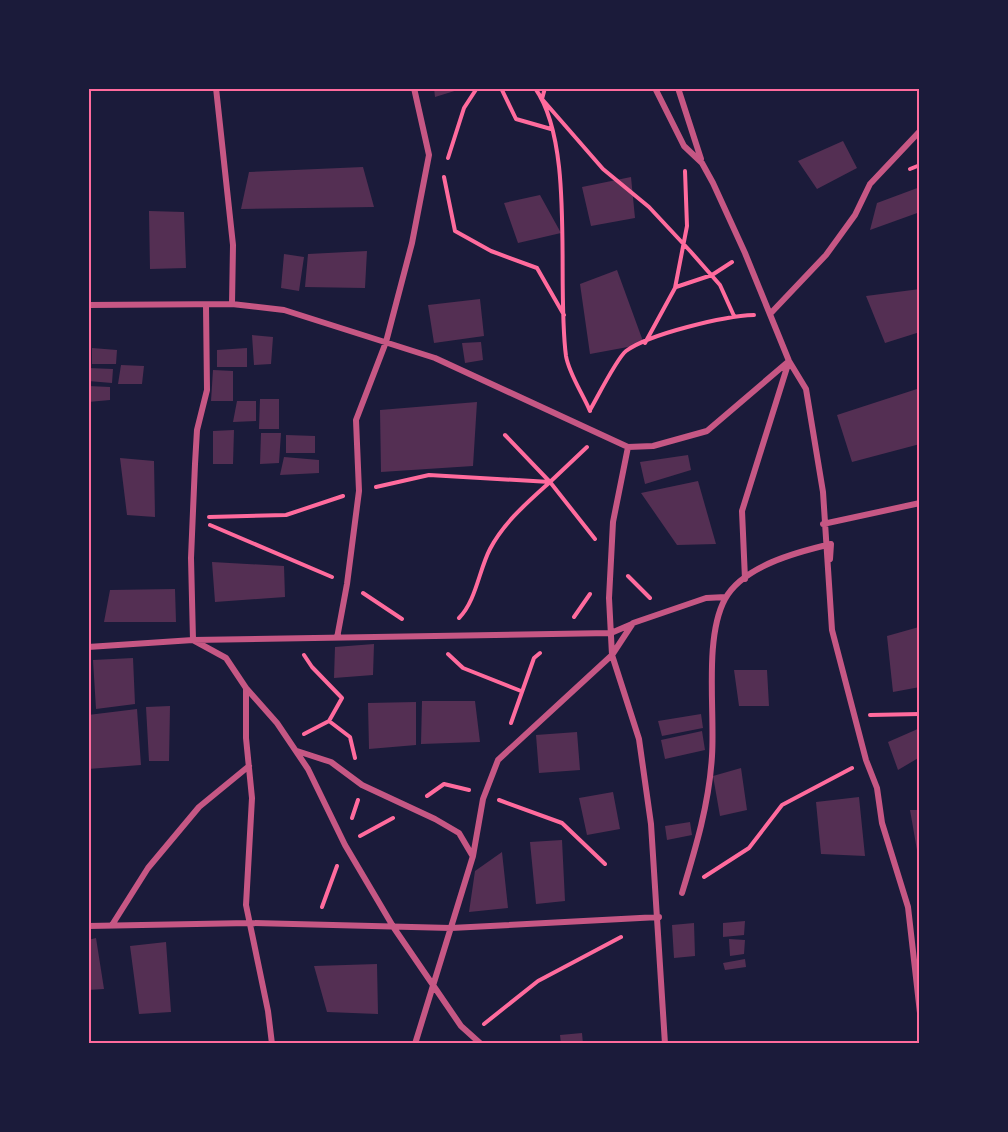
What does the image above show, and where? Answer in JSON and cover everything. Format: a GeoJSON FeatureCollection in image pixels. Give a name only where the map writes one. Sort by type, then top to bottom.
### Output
{"type":"FeatureCollection","features":[{"type":"Feature","properties":{"kind":"street"},"geometry":{"type":"LineString","coordinates":[[216,88],[233,245],[232,304]]}},
{"type":"Feature","properties":{"kind":"street"},"geometry":{"type":"LineString","coordinates":[[337,638],[347,584],[359,491],[356,420],[386,342],[412,243],[429,155],[414,88]]}},
{"type":"Feature","properties":{"kind":"street"},"geometry":{"type":"LineString","coordinates":[[655,88],[684,146],[702,163]]}},
{"type":"Feature","properties":{"kind":"street"},"geometry":{"type":"LineString","coordinates":[[678,88],[702,163],[746,253],[789,361],[806,389],[823,492],[823,524],[829,572],[832,630],[854,715],[877,788],[882,823],[908,908],[920,1013]]}},
{"type":"Feature","properties":{"kind":"street"},"geometry":{"type":"LineString","coordinates":[[770,315],[826,255],[855,215],[870,184],[920,131]]}},
{"type":"Feature","properties":{"kind":"street"},"geometry":{"type":"LineString","coordinates":[[88,305],[206,306],[232,304],[284,310],[435,358],[628,447],[653,447],[707,430],[789,361]]}},
{"type":"Feature","properties":{"kind":"street"},"geometry":{"type":"LineString","coordinates":[[193,640],[191,558],[194,475],[197,430],[207,390],[206,306]]}},
{"type":"Feature","properties":{"kind":"street"},"geometry":{"type":"LineString","coordinates":[[745,579],[742,511],[789,361]]}},
{"type":"Feature","properties":{"kind":"street"},"geometry":{"type":"LineString","coordinates":[[628,447],[613,522],[612,655],[639,739],[651,824],[659,917],[665,1044]]}},
{"type":"Feature","properties":{"kind":"street"},"geometry":{"type":"LineString","coordinates":[[823,524],[920,503]]}},
{"type":"Feature","properties":{"kind":"street"},"geometry":{"type":"LineString","coordinates":[[682,893],[700,837],[707,805],[712,757],[714,625],[726,597],[745,579],[770,561],[826,545]]}},
{"type":"Feature","properties":{"kind":"street"},"geometry":{"type":"LineString","coordinates":[[88,648],[193,640],[432,638],[611,633],[706,598],[726,597]]}},
{"type":"Feature","properties":{"kind":"street"},"geometry":{"type":"LineString","coordinates":[[415,1044],[473,856],[484,794],[498,760],[612,655],[633,623]]}},
{"type":"Feature","properties":{"kind":"street"},"geometry":{"type":"LineString","coordinates":[[193,640],[226,658],[246,688],[290,741],[308,769],[345,845],[394,928],[461,1026],[481,1044]]}},
{"type":"Feature","properties":{"kind":"street"},"geometry":{"type":"LineString","coordinates":[[246,688],[246,738],[252,798],[246,905],[268,1011],[272,1044]]}},
{"type":"Feature","properties":{"kind":"street"},"geometry":{"type":"LineString","coordinates":[[296,751],[331,762],[362,785],[459,833],[473,856]]}},
{"type":"Feature","properties":{"kind":"street"},"geometry":{"type":"LineString","coordinates":[[112,925],[148,868],[199,807],[249,766]]}},
{"type":"Feature","properties":{"kind":"street"},"geometry":{"type":"LineString","coordinates":[[88,927],[250,923],[451,928],[659,917]]}},
{"type":"Feature","properties":{"kind":"path"},"geometry":{"type":"LineString","coordinates":[[447,161],[464,108],[477,88]]}},
{"type":"Feature","properties":{"kind":"path"},"geometry":{"type":"LineString","coordinates":[[501,88],[516,119],[552,129]]}},
{"type":"Feature","properties":{"kind":"path"},"geometry":{"type":"LineString","coordinates":[[535,88],[603,169],[649,207],[720,285],[734,316]]}},
{"type":"Feature","properties":{"kind":"path"},"geometry":{"type":"LineString","coordinates":[[545,88],[543,99],[559,152],[567,358],[600,435]]}},
{"type":"Feature","properties":{"kind":"path"},"geometry":{"type":"LineString","coordinates":[[644,344],[675,288],[684,244],[687,226],[684,146]]}},
{"type":"Feature","properties":{"kind":"path"},"geometry":{"type":"LineString","coordinates":[[443,172],[455,231],[491,251],[537,268],[564,316]]}},
{"type":"Feature","properties":{"kind":"path"},"geometry":{"type":"LineString","coordinates":[[675,288],[712,276],[746,253]]}},
{"type":"Feature","properties":{"kind":"path"},"geometry":{"type":"LineString","coordinates":[[590,411],[625,352],[672,332],[734,316],[770,315]]}},
{"type":"Feature","properties":{"kind":"path"},"geometry":{"type":"LineString","coordinates":[[505,435],[550,482],[611,558],[665,614]]}},
{"type":"Feature","properties":{"kind":"path"},"geometry":{"type":"LineString","coordinates":[[521,691],[463,668],[432,638],[462,616],[489,549],[509,519],[550,482]]}},
{"type":"Feature","properties":{"kind":"path"},"geometry":{"type":"LineString","coordinates":[[510,726],[534,658],[559,635],[592,591]]}},
{"type":"Feature","properties":{"kind":"path"},"geometry":{"type":"LineString","coordinates":[[290,741],[329,721],[342,698],[312,667],[295,639]]}},
{"type":"Feature","properties":{"kind":"path"},"geometry":{"type":"LineString","coordinates":[[854,715],[920,714]]}},
{"type":"Feature","properties":{"kind":"path"},"geometry":{"type":"LineString","coordinates":[[316,925],[345,845],[411,808],[444,784],[484,794],[562,823],[605,864]]}},
{"type":"Feature","properties":{"kind":"building"},"geometry":{"type":"Polygon","coordinates":[[[434,88],[461,88],[461,89],[435,97],[434,88]]]}},
{"type":"Feature","properties":{"kind":"building"},"geometry":{"type":"Polygon","coordinates":[[[843,141],[857,168],[817,189],[798,161],[843,141]]]}},
{"type":"Feature","properties":{"kind":"building"},"geometry":{"type":"Polygon","coordinates":[[[363,167],[374,207],[241,209],[249,172],[363,167]]]}},
{"type":"Feature","properties":{"kind":"building"},"geometry":{"type":"Polygon","coordinates":[[[631,177],[635,218],[591,226],[582,187],[631,177]]]}},
{"type":"Feature","properties":{"kind":"building"},"geometry":{"type":"Polygon","coordinates":[[[920,187],[920,212],[870,230],[877,203],[920,187]]]}},
{"type":"Feature","properties":{"kind":"building"},"geometry":{"type":"Polygon","coordinates":[[[540,195],[561,233],[518,243],[504,203],[540,195]]]}},
{"type":"Feature","properties":{"kind":"building"},"geometry":{"type":"Polygon","coordinates":[[[149,211],[184,212],[186,268],[150,269],[149,211]]]}},
{"type":"Feature","properties":{"kind":"building"},"geometry":{"type":"Polygon","coordinates":[[[367,251],[365,288],[305,287],[308,254],[367,251]]]}},
{"type":"Feature","properties":{"kind":"building"},"geometry":{"type":"Polygon","coordinates":[[[284,254],[304,257],[299,291],[281,288],[284,254]]]}},
{"type":"Feature","properties":{"kind":"building"},"geometry":{"type":"Polygon","coordinates":[[[617,270],[644,344],[590,354],[580,284],[617,270]]]}},
{"type":"Feature","properties":{"kind":"building"},"geometry":{"type":"Polygon","coordinates":[[[920,289],[920,332],[885,343],[866,296],[920,289]]]}},
{"type":"Feature","properties":{"kind":"building"},"geometry":{"type":"Polygon","coordinates":[[[480,299],[484,336],[434,343],[428,305],[480,299]]]}},
{"type":"Feature","properties":{"kind":"building"},"geometry":{"type":"Polygon","coordinates":[[[252,335],[273,337],[271,364],[254,365],[252,335]]]}},
{"type":"Feature","properties":{"kind":"building"},"geometry":{"type":"Polygon","coordinates":[[[481,342],[483,360],[465,363],[462,343],[481,342]]]}},
{"type":"Feature","properties":{"kind":"building"},"geometry":{"type":"Polygon","coordinates":[[[92,348],[117,350],[116,364],[92,364],[92,348]]]}},
{"type":"Feature","properties":{"kind":"building"},"geometry":{"type":"Polygon","coordinates":[[[247,348],[247,367],[217,367],[217,350],[247,348]]]}},
{"type":"Feature","properties":{"kind":"building"},"geometry":{"type":"Polygon","coordinates":[[[121,365],[144,366],[142,384],[118,384],[121,365]]]}},
{"type":"Feature","properties":{"kind":"building"},"geometry":{"type":"Polygon","coordinates":[[[88,368],[113,369],[112,383],[88,381],[88,368]]]}},
{"type":"Feature","properties":{"kind":"building"},"geometry":{"type":"Polygon","coordinates":[[[213,370],[233,371],[233,401],[211,401],[213,370]]]}},
{"type":"Feature","properties":{"kind":"building"},"geometry":{"type":"Polygon","coordinates":[[[88,386],[110,387],[110,400],[88,402],[88,386]]]}},
{"type":"Feature","properties":{"kind":"building"},"geometry":{"type":"Polygon","coordinates":[[[920,388],[920,444],[852,462],[837,415],[920,388]]]}},
{"type":"Feature","properties":{"kind":"building"},"geometry":{"type":"Polygon","coordinates":[[[260,399],[279,399],[279,429],[259,429],[260,399]]]}},
{"type":"Feature","properties":{"kind":"building"},"geometry":{"type":"Polygon","coordinates":[[[237,401],[256,401],[256,421],[233,422],[237,401]]]}},
{"type":"Feature","properties":{"kind":"building"},"geometry":{"type":"Polygon","coordinates":[[[477,402],[473,466],[381,472],[380,410],[477,402]]]}},
{"type":"Feature","properties":{"kind":"building"},"geometry":{"type":"Polygon","coordinates":[[[234,430],[233,464],[213,464],[213,431],[234,430]]]}},
{"type":"Feature","properties":{"kind":"building"},"geometry":{"type":"Polygon","coordinates":[[[261,433],[281,433],[279,463],[260,464],[261,433]]]}},
{"type":"Feature","properties":{"kind":"building"},"geometry":{"type":"Polygon","coordinates":[[[286,435],[315,436],[315,453],[286,453],[286,435]]]}},
{"type":"Feature","properties":{"kind":"building"},"geometry":{"type":"Polygon","coordinates":[[[688,455],[691,470],[645,484],[640,462],[688,455]]]}},
{"type":"Feature","properties":{"kind":"building"},"geometry":{"type":"Polygon","coordinates":[[[284,457],[319,460],[319,473],[280,475],[284,457]]]}},
{"type":"Feature","properties":{"kind":"building"},"geometry":{"type":"Polygon","coordinates":[[[120,458],[154,461],[155,517],[127,515],[120,458]]]}},
{"type":"Feature","properties":{"kind":"building"},"geometry":{"type":"Polygon","coordinates":[[[698,481],[716,544],[677,545],[641,493],[698,481]]]}},
{"type":"Feature","properties":{"kind":"building"},"geometry":{"type":"Polygon","coordinates":[[[212,562],[284,566],[285,597],[215,602],[212,562]]]}},
{"type":"Feature","properties":{"kind":"building"},"geometry":{"type":"Polygon","coordinates":[[[175,589],[176,622],[104,622],[110,590],[175,589]]]}},
{"type":"Feature","properties":{"kind":"building"},"geometry":{"type":"Polygon","coordinates":[[[919,627],[920,687],[893,692],[887,636],[919,627]]]}},
{"type":"Feature","properties":{"kind":"building"},"geometry":{"type":"Polygon","coordinates":[[[374,644],[373,675],[334,678],[335,647],[374,644]]]}},
{"type":"Feature","properties":{"kind":"building"},"geometry":{"type":"Polygon","coordinates":[[[133,658],[135,704],[96,709],[93,660],[133,658]]]}},
{"type":"Feature","properties":{"kind":"building"},"geometry":{"type":"Polygon","coordinates":[[[734,670],[767,670],[769,706],[739,706],[734,670]]]}},
{"type":"Feature","properties":{"kind":"building"},"geometry":{"type":"Polygon","coordinates":[[[422,701],[475,701],[480,742],[421,744],[422,701]]]}},
{"type":"Feature","properties":{"kind":"building"},"geometry":{"type":"Polygon","coordinates":[[[416,702],[416,745],[369,749],[368,703],[416,702]]]}},
{"type":"Feature","properties":{"kind":"building"},"geometry":{"type":"Polygon","coordinates":[[[170,706],[169,761],[149,761],[146,707],[170,706]]]}},
{"type":"Feature","properties":{"kind":"building"},"geometry":{"type":"Polygon","coordinates":[[[137,709],[141,765],[88,769],[88,715],[137,709]]]}},
{"type":"Feature","properties":{"kind":"building"},"geometry":{"type":"Polygon","coordinates":[[[701,714],[703,728],[662,736],[658,721],[701,714]]]}},
{"type":"Feature","properties":{"kind":"building"},"geometry":{"type":"Polygon","coordinates":[[[920,728],[920,757],[898,770],[888,742],[920,728]]]}},
{"type":"Feature","properties":{"kind":"building"},"geometry":{"type":"Polygon","coordinates":[[[702,731],[705,750],[665,759],[661,740],[702,731]]]}},
{"type":"Feature","properties":{"kind":"building"},"geometry":{"type":"Polygon","coordinates":[[[577,732],[580,770],[539,773],[536,735],[577,732]]]}},
{"type":"Feature","properties":{"kind":"building"},"geometry":{"type":"Polygon","coordinates":[[[741,768],[747,810],[720,816],[713,776],[741,768]]]}},
{"type":"Feature","properties":{"kind":"building"},"geometry":{"type":"Polygon","coordinates":[[[613,792],[620,829],[587,835],[579,798],[613,792]]]}},
{"type":"Feature","properties":{"kind":"building"},"geometry":{"type":"Polygon","coordinates":[[[859,797],[865,856],[821,854],[816,802],[859,797]]]}},
{"type":"Feature","properties":{"kind":"building"},"geometry":{"type":"Polygon","coordinates":[[[910,810],[920,810],[920,856],[918,856],[910,810]]]}},
{"type":"Feature","properties":{"kind":"building"},"geometry":{"type":"Polygon","coordinates":[[[690,822],[692,835],[667,840],[665,826],[690,822]]]}},
{"type":"Feature","properties":{"kind":"building"},"geometry":{"type":"Polygon","coordinates":[[[562,840],[565,901],[536,904],[530,842],[562,840]]]}},
{"type":"Feature","properties":{"kind":"building"},"geometry":{"type":"Polygon","coordinates":[[[502,852],[508,908],[469,912],[475,871],[502,852]]]}},
{"type":"Feature","properties":{"kind":"building"},"geometry":{"type":"Polygon","coordinates":[[[745,921],[744,935],[723,937],[723,923],[745,921]]]}},
{"type":"Feature","properties":{"kind":"building"},"geometry":{"type":"Polygon","coordinates":[[[694,923],[695,956],[674,958],[672,925],[694,923]]]}},
{"type":"Feature","properties":{"kind":"building"},"geometry":{"type":"Polygon","coordinates":[[[96,938],[104,989],[88,990],[88,940],[96,938]]]}},
{"type":"Feature","properties":{"kind":"building"},"geometry":{"type":"Polygon","coordinates":[[[729,939],[745,940],[744,954],[730,956],[729,939]]]}},
{"type":"Feature","properties":{"kind":"building"},"geometry":{"type":"Polygon","coordinates":[[[166,942],[171,1012],[139,1014],[130,946],[166,942]]]}},
{"type":"Feature","properties":{"kind":"building"},"geometry":{"type":"Polygon","coordinates":[[[745,959],[746,967],[725,970],[723,963],[745,959]]]}},
{"type":"Feature","properties":{"kind":"building"},"geometry":{"type":"Polygon","coordinates":[[[377,964],[378,1014],[327,1012],[314,966],[377,964]]]}},
{"type":"Feature","properties":{"kind":"building"},"geometry":{"type":"Polygon","coordinates":[[[582,1033],[583,1044],[561,1044],[560,1035],[582,1033]]]}}]}
